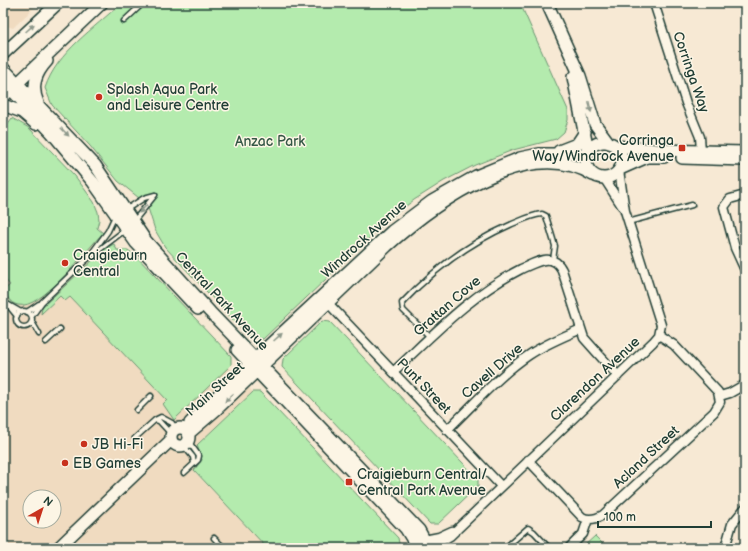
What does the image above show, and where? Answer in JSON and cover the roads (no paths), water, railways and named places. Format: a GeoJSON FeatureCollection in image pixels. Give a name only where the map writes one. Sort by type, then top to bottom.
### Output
{"type":"FeatureCollection","features":[{"type":"Feature","properties":{"kind":"street"},"geometry":{"type":"LineString","coordinates":[[3,54],[8,44],[58,3]]}},
{"type":"Feature","properties":{"kind":"street"},"geometry":{"type":"LineString","coordinates":[[9,87],[84,21],[102,3]]}},
{"type":"Feature","properties":{"kind":"street"},"geometry":{"type":"LineString","coordinates":[[547,3],[580,76],[595,124],[622,156],[620,169]]}},
{"type":"Feature","properties":{"kind":"street","name":"Corringa Way"},"geometry":{"type":"LineString","coordinates":[[654,3],[686,103],[698,130],[702,155]]}},
{"type":"Feature","properties":{"kind":"street"},"geometry":{"type":"LineString","coordinates":[[38,104],[33,88],[45,63],[75,35],[84,21]]}},
{"type":"Feature","properties":{"kind":"street"},"geometry":{"type":"LineString","coordinates":[[566,45],[585,132],[587,152],[586,165],[593,175],[604,178],[615,174],[620,169],[640,160],[655,156],[745,152]]}},
{"type":"Feature","properties":{"kind":"street","name":"Central Park Avenue"},"geometry":{"type":"LineString","coordinates":[[3,68],[9,87],[52,133],[119,213],[129,227],[136,244],[256,365],[421,545]]}},
{"type":"Feature","properties":{"kind":"street","name":"Central Park Avenue"},"geometry":{"type":"LineString","coordinates":[[9,87],[38,104],[85,154],[105,179],[119,213]]}},
{"type":"Feature","properties":{"kind":"street"},"geometry":{"type":"LineString","coordinates":[[3,105],[22,112],[74,160]]}},
{"type":"Feature","properties":{"kind":"street"},"geometry":{"type":"LineString","coordinates":[[551,153],[577,144],[585,132]]}},
{"type":"Feature","properties":{"kind":"street"},"geometry":{"type":"LineString","coordinates":[[587,152],[597,143],[745,160]]}},
{"type":"Feature","properties":{"kind":"street","name":"Windrock Avenue"},"geometry":{"type":"LineString","coordinates":[[325,300],[392,231],[417,211],[446,192],[476,176],[530,155],[587,152]]}},
{"type":"Feature","properties":{"kind":"street","name":"Windrock Avenue"},"geometry":{"type":"LineString","coordinates":[[256,365],[325,300],[406,229],[454,196],[481,182],[516,168],[544,162],[562,163],[575,166],[593,175]]}},
{"type":"Feature","properties":{"kind":"street","name":"Clarendon Avenue"},"geometry":{"type":"LineString","coordinates":[[421,545],[454,530],[618,376],[659,335],[661,325],[625,211],[620,169]]}},
{"type":"Feature","properties":{"kind":"street","name":"Clarendon Avenue"},"geometry":{"type":"LineString","coordinates":[[604,178],[625,211]]}},
{"type":"Feature","properties":{"kind":"street"},"geometry":{"type":"LineString","coordinates":[[745,195],[730,199],[724,207],[735,248],[745,270]]}},
{"type":"Feature","properties":{"kind":"street","name":"Grattan Cove"},"geometry":{"type":"LineString","coordinates":[[393,372],[463,306],[492,284],[532,264],[545,259],[553,260]]}},
{"type":"Feature","properties":{"kind":"street"},"geometry":{"type":"LineString","coordinates":[[553,260],[559,264],[562,270],[581,330],[590,346],[618,376]]}},
{"type":"Feature","properties":{"kind":"street","name":"Punt Street"},"geometry":{"type":"LineString","coordinates":[[325,300],[501,486]]}},
{"type":"Feature","properties":{"kind":"street","name":"Cavell Drive"},"geometry":{"type":"LineString","coordinates":[[447,430],[514,367],[528,356],[542,347],[581,330]]}},
{"type":"Feature","properties":{"kind":"street"},"geometry":{"type":"LineString","coordinates":[[659,335],[674,345],[720,396],[730,393],[744,385]]}},
{"type":"Feature","properties":{"kind":"street","name":"Main Street"},"geometry":{"type":"LineString","coordinates":[[66,548],[256,365]]}},
{"type":"Feature","properties":{"kind":"street","name":"Acland Street"},"geometry":{"type":"LineString","coordinates":[[588,519],[597,519],[603,515],[666,457],[717,408],[720,402],[720,396]]}},
{"type":"Feature","properties":{"kind":"street","name":"Main Street"},"geometry":{"type":"LineString","coordinates":[[58,548],[180,437]]}},
{"type":"Feature","properties":{"kind":"street"},"geometry":{"type":"LineString","coordinates":[[528,460],[580,515],[588,519],[583,534],[569,548]]}},
{"type":"Feature","properties":{"kind":"street"},"geometry":{"type":"LineString","coordinates":[[725,548],[732,524],[745,508]]}},
{"type":"Feature","properties":{"kind":"lane"},"geometry":{"type":"LineString","coordinates":[[124,21],[138,5],[132,3]]}},
{"type":"Feature","properties":{"kind":"lane"},"geometry":{"type":"LineString","coordinates":[[85,154],[129,227]]}},
{"type":"Feature","properties":{"kind":"lane"},"geometry":{"type":"LineString","coordinates":[[42,302],[32,316],[32,322],[39,334],[27,327],[22,327],[17,324],[16,316],[7,304],[21,312],[27,312],[42,302],[86,260],[129,227],[155,195],[144,198],[119,213],[108,231],[86,260]]}},
{"type":"Feature","properties":{"kind":"lane"},"geometry":{"type":"LineString","coordinates":[[628,222],[692,205]]}},
{"type":"Feature","properties":{"kind":"lane"},"geometry":{"type":"LineString","coordinates":[[430,337],[403,310],[402,302],[442,266],[471,246],[509,226],[542,214],[546,216],[556,246],[553,260]]}},
{"type":"Feature","properties":{"kind":"lane"},"geometry":{"type":"LineString","coordinates":[[16,316],[21,312]]}},
{"type":"Feature","properties":{"kind":"lane"},"geometry":{"type":"LineString","coordinates":[[27,312],[32,316]]}},
{"type":"Feature","properties":{"kind":"lane"},"geometry":{"type":"LineString","coordinates":[[27,327],[32,322]]}},
{"type":"Feature","properties":{"kind":"lane"},"geometry":{"type":"LineString","coordinates":[[46,342],[60,329]]}},
{"type":"Feature","properties":{"kind":"lane"},"geometry":{"type":"LineString","coordinates":[[137,410],[151,396]]}},
{"type":"Feature","properties":{"kind":"lane"},"geometry":{"type":"LineString","coordinates":[[135,438],[156,420],[161,417],[165,418],[193,457],[194,464]]}},
{"type":"Feature","properties":{"kind":"lane"},"geometry":{"type":"LineString","coordinates":[[156,420],[180,437],[199,456],[194,464],[184,473]]}},
{"type":"Feature","properties":{"kind":"lane"},"geometry":{"type":"LineString","coordinates":[[505,548],[528,528],[534,532],[549,548]]}},
{"type":"Feature","properties":{"kind":"lane"},"geometry":{"type":"LineString","coordinates":[[214,538],[224,548]]}},
{"type":"Feature","properties":{"kind":"place","name":"Splash Aqua Park and Leisure Centre"},"geometry":{"type":"Point","coordinates":[99,97]}},
{"type":"Feature","properties":{"kind":"place","name":"Corringa Way/Windrock Avenue"},"geometry":{"type":"Point","coordinates":[682,148]}},
{"type":"Feature","properties":{"kind":"place","name":"Craigieburn Central"},"geometry":{"type":"Point","coordinates":[65,263]}},
{"type":"Feature","properties":{"kind":"place","name":"JB Hi-Fi"},"geometry":{"type":"Point","coordinates":[84,444]}},
{"type":"Feature","properties":{"kind":"place","name":"EB Games"},"geometry":{"type":"Point","coordinates":[65,463]}},
{"type":"Feature","properties":{"kind":"place","name":"Craigieburn Central/ Central Park Avenue"},"geometry":{"type":"Point","coordinates":[349,482]}},
{"type":"Feature","properties":{"kind":"park label","name":"Anzac Park"},"geometry":{"type":"Point","coordinates":[270,141]}}]}
